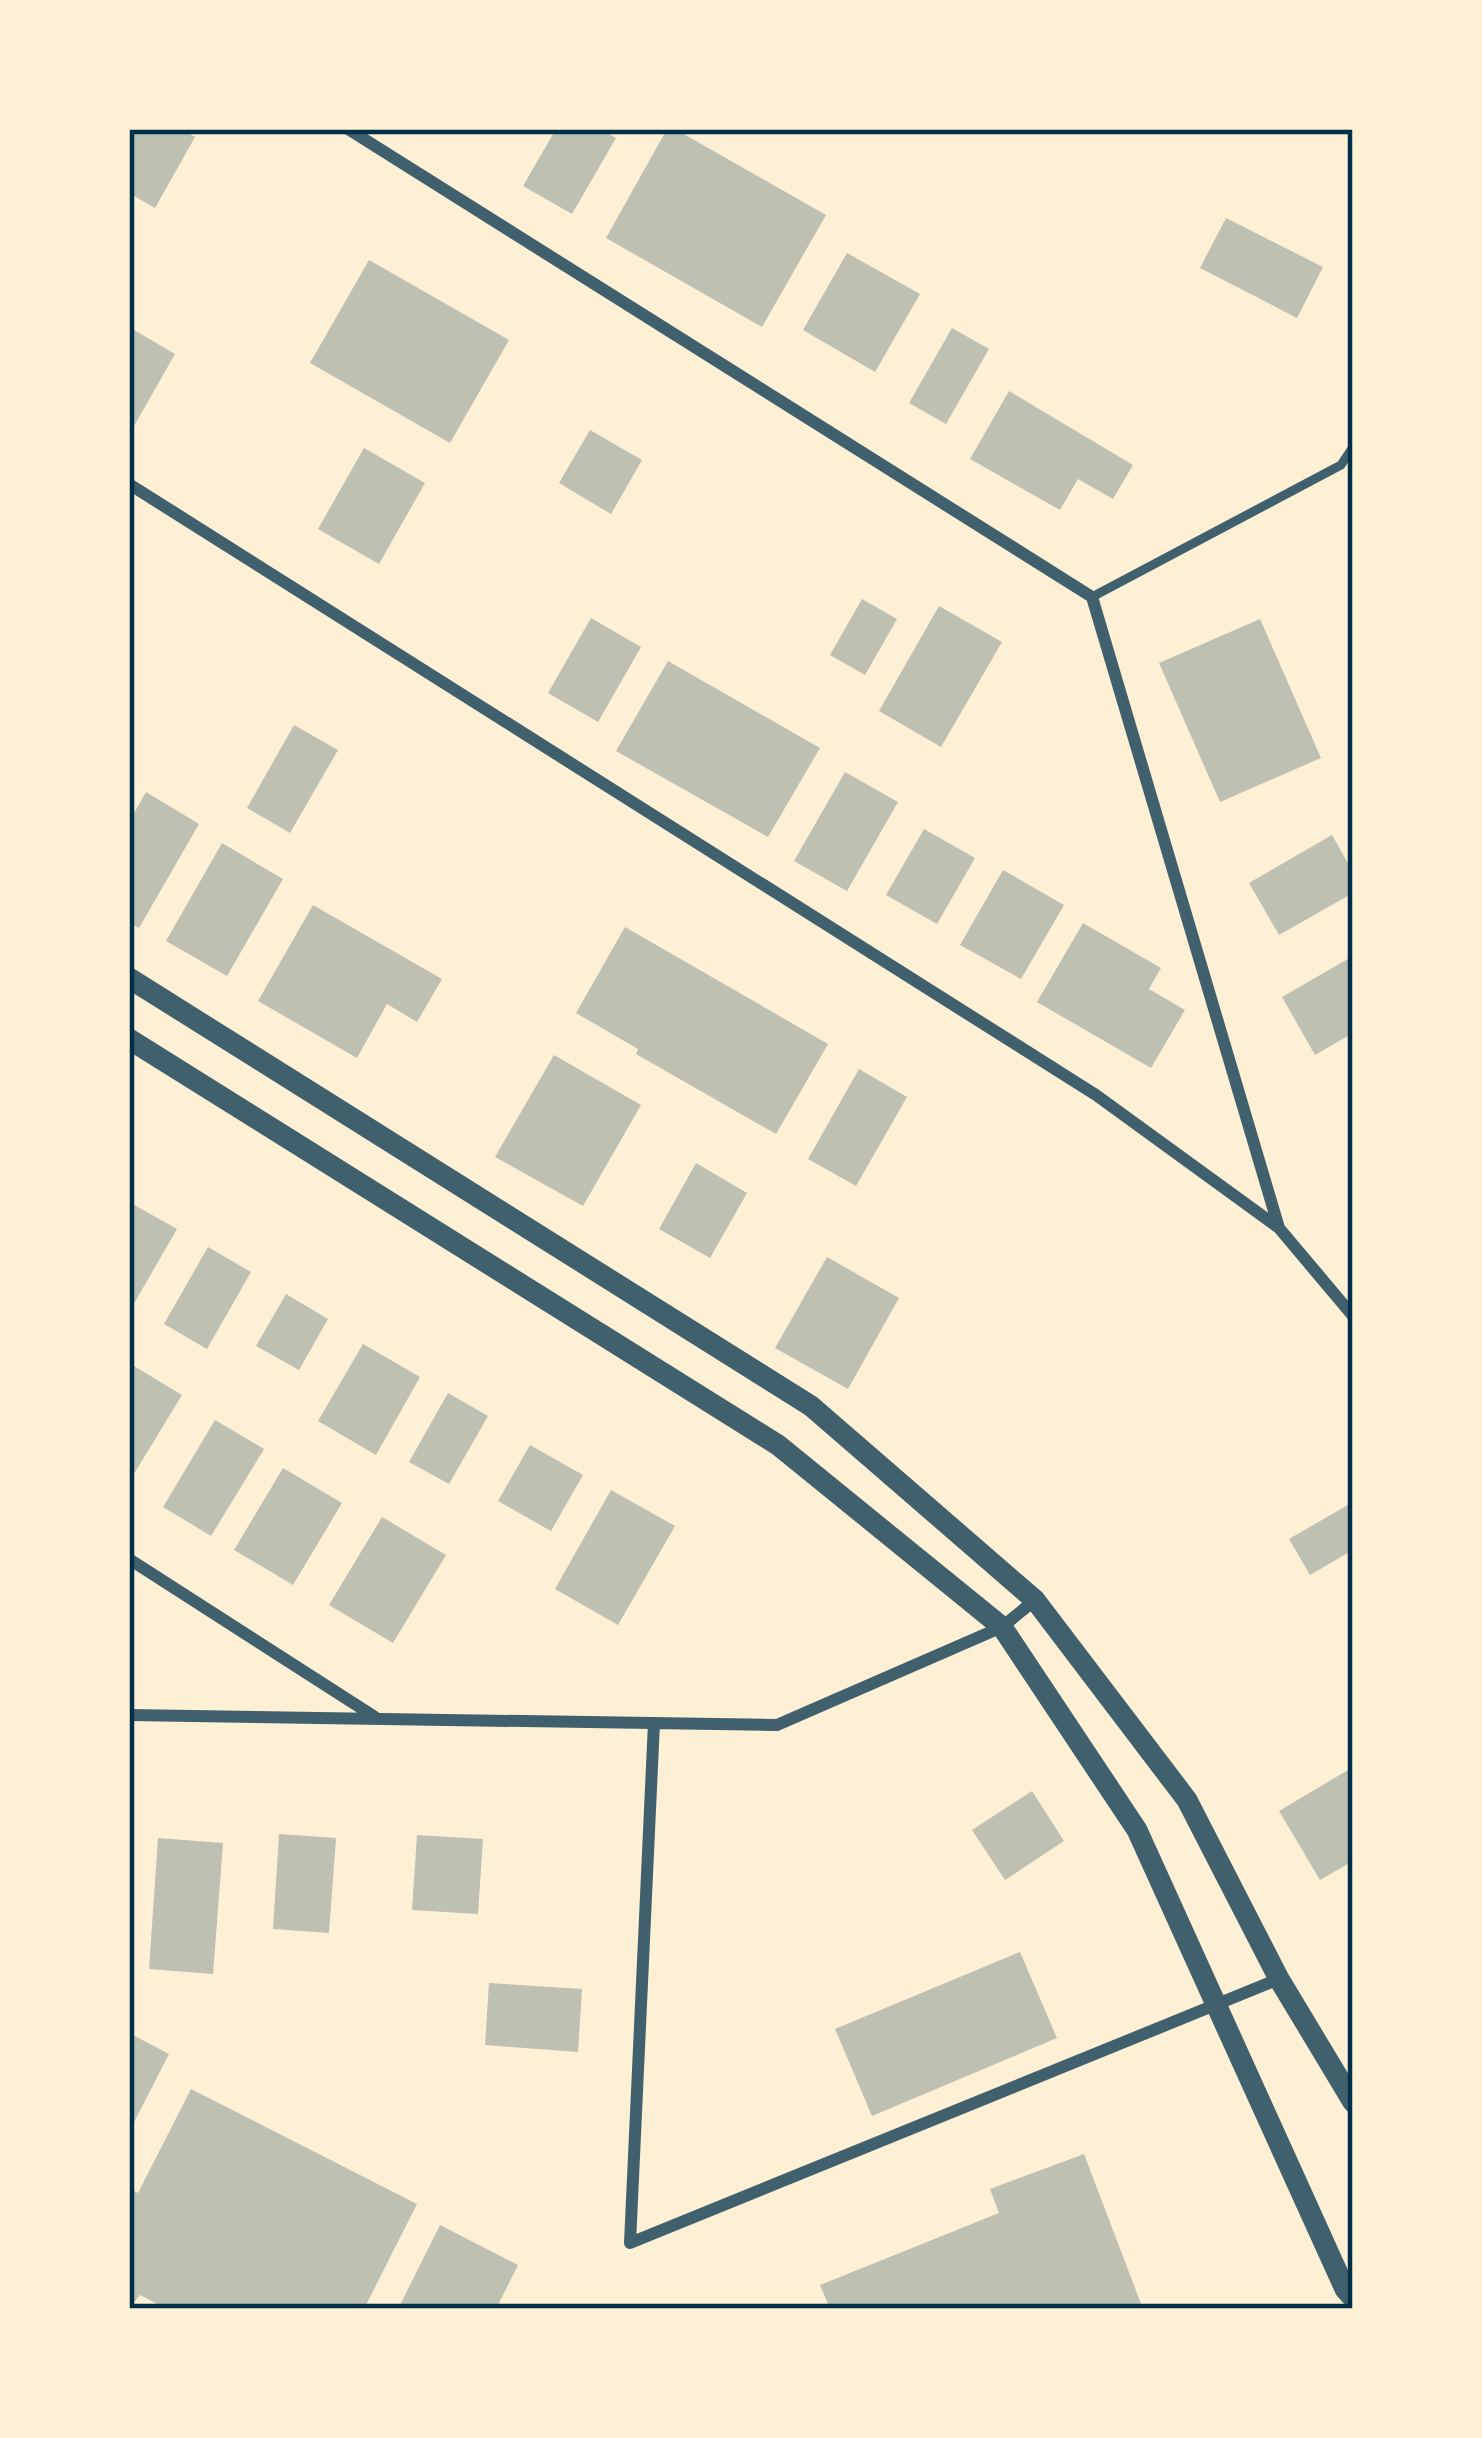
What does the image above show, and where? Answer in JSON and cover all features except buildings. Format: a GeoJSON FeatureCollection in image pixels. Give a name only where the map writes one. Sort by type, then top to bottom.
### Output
{"type":"FeatureCollection","features":[{"type":"Feature","properties":{"kind":"street"},"geometry":{"type":"LineString","coordinates":[[348,129],[1092,597],[1279,1228]]}},
{"type":"Feature","properties":{"kind":"street"},"geometry":{"type":"LineString","coordinates":[[129,484],[1096,1095],[1279,1228],[1353,1316]]}},
{"type":"Feature","properties":{"kind":"street"},"geometry":{"type":"LineString","coordinates":[[129,978],[811,1406],[1035,1600],[1187,1800],[1279,1979],[1353,2102]]}},
{"type":"Feature","properties":{"kind":"street"},"geometry":{"type":"LineString","coordinates":[[129,1039],[778,1445],[1002,1627],[1137,1830],[1349,2299]]}},
{"type":"Feature","properties":{"kind":"street"},"geometry":{"type":"LineString","coordinates":[[129,1558],[378,1719]]}},
{"type":"Feature","properties":{"kind":"street"},"geometry":{"type":"LineString","coordinates":[[129,1714],[777,1725],[1002,1627],[1035,1600]]}},
{"type":"Feature","properties":{"kind":"street"},"geometry":{"type":"LineString","coordinates":[[654,1724],[630,2243],[1279,1979]]}},
{"type":"Feature","properties":{"kind":"lane"},"geometry":{"type":"LineString","coordinates":[[1092,597],[1341,465],[1353,447]]}}]}
